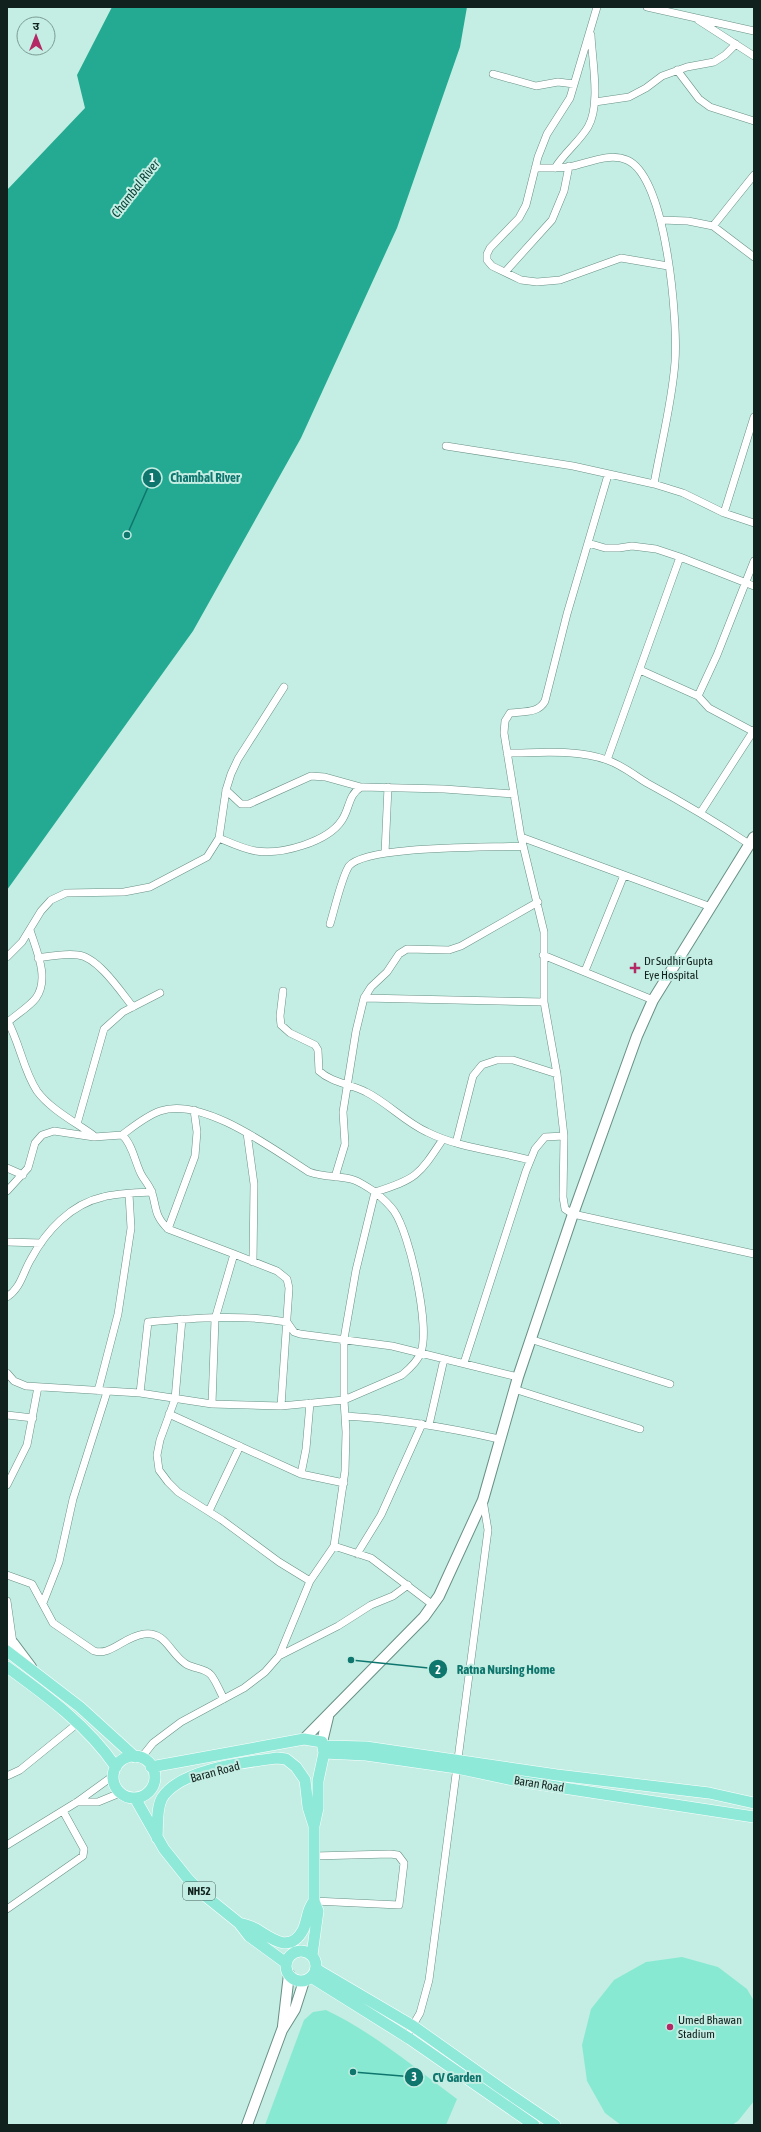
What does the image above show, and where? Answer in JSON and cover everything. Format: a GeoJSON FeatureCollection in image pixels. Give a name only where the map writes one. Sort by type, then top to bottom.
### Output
{"type":"FeatureCollection","features":[{"type":"Feature","properties":{"kind":"main road"},"geometry":{"type":"LineString","coordinates":[[7,1667],[78,1723],[97,1741],[114,1771],[116,1788],[120,1793],[126,1797],[135,1798],[143,1796],[153,1786],[154,1775],[152,1767],[33,1670],[9,1644]]}},
{"type":"Feature","properties":{"kind":"main road","name":"Baran Road"},"geometry":{"type":"LineString","coordinates":[[152,1767],[304,1740],[323,1747],[366,1747],[457,1764],[710,1793],[754,1803]]}},
{"type":"Feature","properties":{"kind":"main road","name":"Baran Road"},"geometry":{"type":"LineString","coordinates":[[312,1955],[318,1911],[314,1901],[314,1826],[318,1808],[318,1782],[323,1747]]}},
{"type":"Feature","properties":{"kind":"main road"},"geometry":{"type":"LineString","coordinates":[[114,1771],[124,1759],[138,1757]]}},
{"type":"Feature","properties":{"kind":"main road","name":"Baran Road"},"geometry":{"type":"LineString","coordinates":[[157,1838],[158,1811],[162,1799],[172,1787],[186,1778],[203,1772],[277,1758],[286,1759],[296,1767],[305,1780],[308,1807],[314,1826]]}},
{"type":"Feature","properties":{"kind":"main road","name":"Baran Road"},"geometry":{"type":"LineString","coordinates":[[457,1764],[518,1781],[754,1817]]}},
{"type":"Feature","properties":{"kind":"main road","name":"NH52"},"geometry":{"type":"LineString","coordinates":[[135,1798],[157,1838],[188,1879],[203,1894],[239,1923],[249,1936],[286,1963]]}},
{"type":"Feature","properties":{"kind":"main road"},"geometry":{"type":"LineString","coordinates":[[239,1923],[255,1928],[275,1942],[293,1940],[300,1935],[305,1926],[308,1909],[314,1901]]}},
{"type":"Feature","properties":{"kind":"main road"},"geometry":{"type":"LineString","coordinates":[[310,1976],[312,1955],[304,1951],[298,1951],[289,1957],[286,1963],[289,1974],[298,1981],[310,1976],[414,2026],[555,2125]]}},
{"type":"Feature","properties":{"kind":"main road"},"geometry":{"type":"LineString","coordinates":[[310,1976],[406,2037],[534,2125]]}},
{"type":"Feature","properties":{"kind":"street"},"geometry":{"type":"LineString","coordinates":[[597,7],[570,98],[547,134],[535,168],[526,205],[519,218],[487,254],[487,260],[492,266],[521,280],[537,282],[560,280],[621,258],[668,266]]}},
{"type":"Feature","properties":{"kind":"street"},"geometry":{"type":"LineString","coordinates":[[647,7],[754,31]]}},
{"type":"Feature","properties":{"kind":"street"},"geometry":{"type":"LineString","coordinates":[[695,17],[754,56]]}},
{"type":"Feature","properties":{"kind":"street"},"geometry":{"type":"LineString","coordinates":[[555,168],[564,154],[589,126],[593,116],[594,102],[591,28]]}},
{"type":"Feature","properties":{"kind":"street"},"geometry":{"type":"LineString","coordinates":[[594,102],[630,97],[646,88],[662,76],[677,70],[714,62],[725,55],[736,44]]}},
{"type":"Feature","properties":{"kind":"street"},"geometry":{"type":"LineString","coordinates":[[677,70],[699,99],[710,107],[754,121]]}},
{"type":"Feature","properties":{"kind":"street"},"geometry":{"type":"LineString","coordinates":[[493,74],[536,86],[558,82],[574,84]]}},
{"type":"Feature","properties":{"kind":"street"},"geometry":{"type":"LineString","coordinates":[[535,168],[555,168],[616,157],[628,160],[640,171],[648,184],[661,220],[676,330],[675,364],[654,484]]}},
{"type":"Feature","properties":{"kind":"street"},"geometry":{"type":"LineString","coordinates":[[505,272],[552,220],[564,191],[569,166]]}},
{"type":"Feature","properties":{"kind":"street"},"geometry":{"type":"LineString","coordinates":[[713,226],[754,175]]}},
{"type":"Feature","properties":{"kind":"street"},"geometry":{"type":"LineString","coordinates":[[748,183],[754,188]]}},
{"type":"Feature","properties":{"kind":"street"},"geometry":{"type":"LineString","coordinates":[[661,220],[688,221],[713,226],[754,256]]}},
{"type":"Feature","properties":{"kind":"street"},"geometry":{"type":"LineString","coordinates":[[724,513],[754,417]]}},
{"type":"Feature","properties":{"kind":"street"},"geometry":{"type":"LineString","coordinates":[[446,446],[573,466],[654,484],[683,493],[724,513],[754,523]]}},
{"type":"Feature","properties":{"kind":"street"},"geometry":{"type":"LineString","coordinates":[[608,475],[567,614],[545,701],[542,708],[534,711],[510,713],[505,721],[504,733],[521,837],[538,902],[544,932],[544,1002],[557,1074],[564,1136],[563,1198],[565,1208],[573,1214],[754,1254]]}},
{"type":"Feature","properties":{"kind":"street"},"geometry":{"type":"LineString","coordinates":[[588,543],[605,548],[632,546],[647,547],[680,557],[754,586]]}},
{"type":"Feature","properties":{"kind":"street"},"geometry":{"type":"LineString","coordinates":[[607,760],[680,557]]}},
{"type":"Feature","properties":{"kind":"street"},"geometry":{"type":"LineString","coordinates":[[698,696],[754,561]]}},
{"type":"Feature","properties":{"kind":"street"},"geometry":{"type":"LineString","coordinates":[[640,670],[698,696],[709,708],[754,731],[701,812]]}},
{"type":"Feature","properties":{"kind":"street"},"geometry":{"type":"LineString","coordinates":[[7,956],[17,949],[41,911],[51,900],[66,893],[124,892],[150,888],[207,856],[218,838],[226,790],[238,759],[284,687]]}},
{"type":"Feature","properties":{"kind":"street"},"geometry":{"type":"LineString","coordinates":[[304,1740],[424,1617],[439,1596],[482,1500],[514,1389],[530,1340],[619,1081],[637,1036],[653,1000],[752,840],[645,782],[622,766],[607,760],[567,753],[507,753]]}},
{"type":"Feature","properties":{"kind":"street"},"geometry":{"type":"LineString","coordinates":[[226,790],[241,804],[249,804],[311,776],[325,777],[360,787],[388,787],[514,794]]}},
{"type":"Feature","properties":{"kind":"street"},"geometry":{"type":"LineString","coordinates":[[218,838],[257,851],[274,852],[303,846],[330,833],[342,821],[354,791],[360,787]]}},
{"type":"Feature","properties":{"kind":"street"},"geometry":{"type":"LineString","coordinates":[[385,853],[388,787]]}},
{"type":"Feature","properties":{"kind":"street"},"geometry":{"type":"LineString","coordinates":[[521,837],[711,907]]}},
{"type":"Feature","properties":{"kind":"street"},"geometry":{"type":"LineString","coordinates":[[330,924],[349,867],[356,860],[385,853],[523,846]]}},
{"type":"Feature","properties":{"kind":"street"},"geometry":{"type":"LineString","coordinates":[[585,971],[624,875]]}},
{"type":"Feature","properties":{"kind":"street"},"geometry":{"type":"LineString","coordinates":[[335,1177],[345,1144],[343,1112],[349,1084],[352,1053],[364,998],[371,987],[387,972],[399,954],[407,949],[449,950],[461,946],[538,902]]}},
{"type":"Feature","properties":{"kind":"street"},"geometry":{"type":"LineString","coordinates":[[30,930],[42,975],[40,991],[35,999],[7,1021],[30,1079],[38,1092],[52,1105],[94,1137]]}},
{"type":"Feature","properties":{"kind":"street"},"geometry":{"type":"LineString","coordinates":[[38,958],[69,954],[80,955],[88,958],[103,972],[133,1007]]}},
{"type":"Feature","properties":{"kind":"street"},"geometry":{"type":"LineString","coordinates":[[543,955],[653,1000]]}},
{"type":"Feature","properties":{"kind":"street"},"geometry":{"type":"LineString","coordinates":[[283,991],[280,1016],[281,1025],[290,1033],[315,1045],[318,1050],[319,1071],[326,1078],[349,1084],[379,1098],[426,1132],[443,1139],[530,1160]]}},
{"type":"Feature","properties":{"kind":"street"},"geometry":{"type":"LineString","coordinates":[[77,1124],[104,1029],[111,1021],[133,1007],[160,993]]}},
{"type":"Feature","properties":{"kind":"street"},"geometry":{"type":"LineString","coordinates":[[364,998],[544,1002]]}},
{"type":"Feature","properties":{"kind":"street"},"geometry":{"type":"LineString","coordinates":[[456,1143],[473,1076],[482,1065],[497,1060],[513,1060],[557,1074]]}},
{"type":"Feature","properties":{"kind":"street"},"geometry":{"type":"LineString","coordinates":[[7,1373],[14,1381],[26,1386],[140,1393],[212,1404],[281,1406],[344,1400],[402,1375],[409,1370],[421,1353],[423,1331],[420,1293],[400,1223],[394,1211],[375,1192],[353,1179],[321,1177],[309,1172],[247,1133],[204,1112],[194,1110],[162,1110],[145,1118],[122,1135]]}},
{"type":"Feature","properties":{"kind":"street"},"geometry":{"type":"LineString","coordinates":[[168,1229],[195,1156],[197,1132],[194,1110]]}},
{"type":"Feature","properties":{"kind":"street"},"geometry":{"type":"LineString","coordinates":[[7,1191],[28,1168],[35,1143],[42,1135],[54,1131],[94,1137],[111,1134],[122,1135],[126,1138],[135,1162],[152,1192],[156,1216],[168,1229],[277,1271],[287,1279],[289,1288],[281,1406]]}},
{"type":"Feature","properties":{"kind":"street"},"geometry":{"type":"LineString","coordinates":[[247,1133],[254,1184],[254,1262]]}},
{"type":"Feature","properties":{"kind":"street"},"geometry":{"type":"LineString","coordinates":[[464,1363],[530,1160],[535,1149],[545,1137],[564,1136]]}},
{"type":"Feature","properties":{"kind":"street"},"geometry":{"type":"LineString","coordinates":[[375,1192],[404,1182],[415,1176],[426,1166],[443,1139]]}},
{"type":"Feature","properties":{"kind":"street"},"geometry":{"type":"LineString","coordinates":[[7,1168],[23,1174]]}},
{"type":"Feature","properties":{"kind":"street"},"geometry":{"type":"LineString","coordinates":[[7,1297],[14,1293],[27,1266],[46,1234],[71,1212],[104,1196],[152,1192]]}},
{"type":"Feature","properties":{"kind":"street"},"geometry":{"type":"LineString","coordinates":[[138,1757],[180,1722],[244,1688],[265,1672],[279,1656],[310,1581],[334,1546],[344,1483],[346,1432],[344,1400],[344,1340],[356,1270],[375,1192]]}},
{"type":"Feature","properties":{"kind":"street"},"geometry":{"type":"LineString","coordinates":[[98,1391],[118,1314],[131,1228],[129,1194]]}},
{"type":"Feature","properties":{"kind":"street"},"geometry":{"type":"LineString","coordinates":[[7,1242],[41,1242]]}},
{"type":"Feature","properties":{"kind":"street"},"geometry":{"type":"LineString","coordinates":[[212,1404],[215,1319],[234,1254]]}},
{"type":"Feature","properties":{"kind":"street"},"geometry":{"type":"LineString","coordinates":[[140,1393],[148,1322],[182,1319],[269,1319],[287,1322],[294,1332],[300,1334],[392,1346],[518,1377]]}},
{"type":"Feature","properties":{"kind":"street"},"geometry":{"type":"LineString","coordinates":[[182,1319],[175,1399],[157,1455],[159,1470],[178,1492],[209,1511],[310,1581]]}},
{"type":"Feature","properties":{"kind":"street"},"geometry":{"type":"LineString","coordinates":[[530,1340],[670,1384]]}},
{"type":"Feature","properties":{"kind":"street"},"geometry":{"type":"LineString","coordinates":[[357,1554],[381,1515],[426,1424],[444,1359]]}},
{"type":"Feature","properties":{"kind":"street"},"geometry":{"type":"LineString","coordinates":[[7,1485],[27,1445],[38,1387]]}},
{"type":"Feature","properties":{"kind":"street"},"geometry":{"type":"LineString","coordinates":[[514,1389],[640,1429]]}},
{"type":"Feature","properties":{"kind":"street"},"geometry":{"type":"LineString","coordinates":[[43,1603],[60,1562],[73,1499],[107,1392]]}},
{"type":"Feature","properties":{"kind":"street"},"geometry":{"type":"LineString","coordinates":[[301,1474],[306,1449],[310,1403]]}},
{"type":"Feature","properties":{"kind":"street"},"geometry":{"type":"LineString","coordinates":[[169,1414],[301,1474],[344,1483]]}},
{"type":"Feature","properties":{"kind":"street"},"geometry":{"type":"LineString","coordinates":[[7,1416],[33,1418]]}},
{"type":"Feature","properties":{"kind":"street"},"geometry":{"type":"LineString","coordinates":[[345,1416],[393,1419],[426,1424],[499,1439]]}},
{"type":"Feature","properties":{"kind":"street"},"geometry":{"type":"LineString","coordinates":[[209,1511],[240,1446]]}},
{"type":"Feature","properties":{"kind":"street"},"geometry":{"type":"LineString","coordinates":[[406,2037],[414,2026],[420,2013],[429,1980],[488,1530],[482,1500]]}},
{"type":"Feature","properties":{"kind":"street"},"geometry":{"type":"LineString","coordinates":[[334,1546],[371,1558],[433,1605]]}},
{"type":"Feature","properties":{"kind":"street"},"geometry":{"type":"LineString","coordinates":[[7,1575],[32,1584],[53,1623],[94,1651],[100,1653],[108,1651],[128,1638],[154,1634],[162,1638],[186,1664],[207,1671],[211,1675],[224,1699]]}},
{"type":"Feature","properties":{"kind":"street"},"geometry":{"type":"LineString","coordinates":[[279,1656],[338,1626],[371,1605],[393,1596],[408,1585]]}},
{"type":"Feature","properties":{"kind":"street"},"geometry":{"type":"LineString","coordinates":[[7,1601],[9,1644]]}},
{"type":"Feature","properties":{"kind":"street"},"geometry":{"type":"LineString","coordinates":[[323,1747],[328,1717]]}},
{"type":"Feature","properties":{"kind":"street"},"geometry":{"type":"LineString","coordinates":[[7,1776],[20,1770],[78,1723]]}},
{"type":"Feature","properties":{"kind":"street"},"geometry":{"type":"LineString","coordinates":[[7,1844],[78,1802],[114,1771]]}},
{"type":"Feature","properties":{"kind":"street"},"geometry":{"type":"LineString","coordinates":[[78,1802],[98,1802],[120,1793]]}},
{"type":"Feature","properties":{"kind":"street"},"geometry":{"type":"LineString","coordinates":[[7,1909],[83,1856],[84,1849],[63,1811]]}},
{"type":"Feature","properties":{"kind":"street"},"geometry":{"type":"LineString","coordinates":[[314,1856],[390,1854],[398,1855],[404,1864],[399,1905],[314,1901]]}},
{"type":"Feature","properties":{"kind":"street"},"geometry":{"type":"LineString","coordinates":[[282,2030],[289,1974]]}},
{"type":"Feature","properties":{"kind":"street"},"geometry":{"type":"LineString","coordinates":[[247,2125],[282,2030],[296,2008],[310,1976]]}},
{"type":"Feature","properties":{"kind":"shaded area","name":"Umed Bhawan Stadium"},"geometry":{"type":"Polygon","coordinates":[[[682,1957],[718,1967],[747,1989],[754,2001],[754,2101],[738,2121],[732,2125],[621,2125],[605,2113],[587,2081],[582,2045],[591,2009],[614,1980],[646,1962],[682,1957]]]}},
{"type":"Feature","properties":{"kind":"shaded area"},"geometry":{"type":"Polygon","coordinates":[[[326,2010],[361,2029],[410,2063],[457,2099],[446,2125],[265,2125],[304,2020],[313,2012],[326,2010]]]}},
{"type":"Feature","properties":{"kind":"water","name":"Chambal River"},"geometry":{"type":"Polygon","coordinates":[[[112,7],[467,7],[460,47],[397,228],[301,438],[193,631],[7,890],[7,190],[85,108],[77,75],[112,7]]]}},
{"type":"Feature","properties":{"kind":"place","name":"Chambal River"},"geometry":{"type":"Point","coordinates":[127,535]}},
{"type":"Feature","properties":{"kind":"place","name":"Dr Sudhir Gupta Eye Hospital"},"geometry":{"type":"Point","coordinates":[635,968]}},
{"type":"Feature","properties":{"kind":"place","name":"Ratna Nursing Home"},"geometry":{"type":"Point","coordinates":[351,1660]}},
{"type":"Feature","properties":{"kind":"place","name":"Umed Bhawan Stadium"},"geometry":{"type":"Point","coordinates":[670,2027]}},
{"type":"Feature","properties":{"kind":"place","name":"CV Garden"},"geometry":{"type":"Point","coordinates":[353,2072]}}]}
